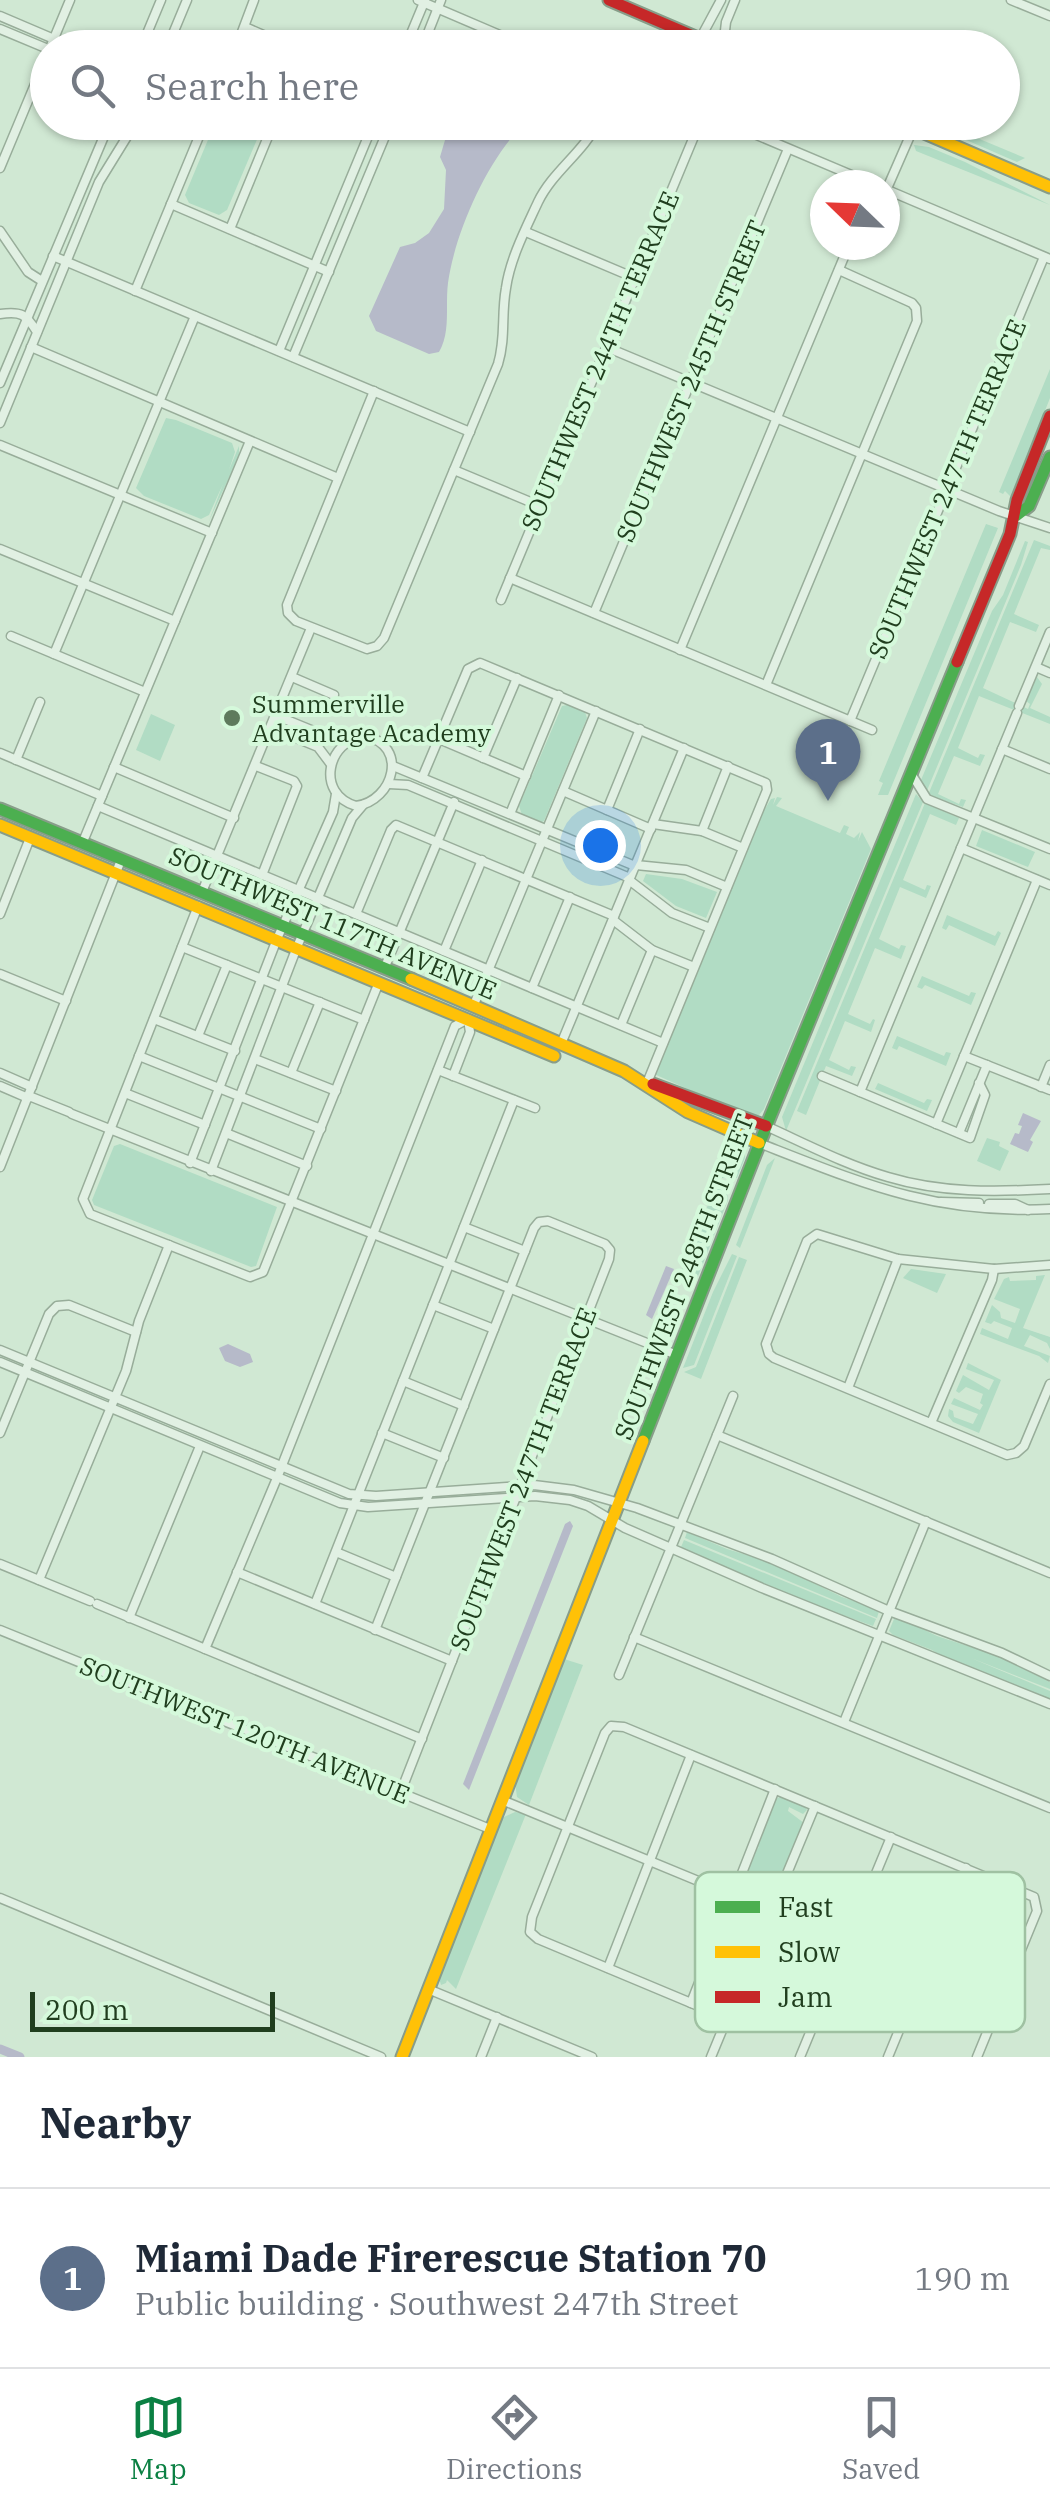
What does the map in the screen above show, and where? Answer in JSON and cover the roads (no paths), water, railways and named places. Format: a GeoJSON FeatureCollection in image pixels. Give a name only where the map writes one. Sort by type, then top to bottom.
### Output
{"type":"FeatureCollection","features":[{"type":"Feature","properties":{"kind":"street"},"geometry":{"type":"LineString","coordinates":[[57,30],[70,0]]}},
{"type":"Feature","properties":{"kind":"street"},"geometry":{"type":"LineString","coordinates":[[148,30],[161,0]]}},
{"type":"Feature","properties":{"kind":"street"},"geometry":{"type":"LineString","coordinates":[[174,30],[187,0]]}},
{"type":"Feature","properties":{"kind":"street"},"geometry":{"type":"LineString","coordinates":[[244,30],[254,0]]}},
{"type":"Feature","properties":{"kind":"street"},"geometry":{"type":"LineString","coordinates":[[609,0],[679,30]]}},
{"type":"Feature","properties":{"kind":"street"},"geometry":{"type":"LineString","coordinates":[[705,30],[721,0]]}},
{"type":"Feature","properties":{"kind":"street"},"geometry":{"type":"LineString","coordinates":[[725,30],[735,0]]}},
{"type":"Feature","properties":{"kind":"street"},"geometry":{"type":"LineString","coordinates":[[1011,0],[1050,16]]}},
{"type":"Feature","properties":{"kind":"street"},"geometry":{"type":"LineString","coordinates":[[412,30],[422,1],[440,4],[493,30]]}},
{"type":"Feature","properties":{"kind":"street"},"geometry":{"type":"LineString","coordinates":[[429,30],[440,4]]}},
{"type":"Feature","properties":{"kind":"street"},"geometry":{"type":"LineString","coordinates":[[0,16],[30,35]]}},
{"type":"Feature","properties":{"kind":"street"},"geometry":{"type":"LineString","coordinates":[[245,27],[252,30]]}},
{"type":"Feature","properties":{"kind":"street"},"geometry":{"type":"LineString","coordinates":[[0,29],[30,40]]}},
{"type":"Feature","properties":{"kind":"street"},"geometry":{"type":"LineString","coordinates":[[0,168],[30,95]]}},
{"type":"Feature","properties":{"kind":"street"},"geometry":{"type":"LineString","coordinates":[[0,383],[102,140]]}},
{"type":"Feature","properties":{"kind":"street"},"geometry":{"type":"LineString","coordinates":[[0,423],[102,176],[125,140]]}},
{"type":"Feature","properties":{"kind":"street"},"geometry":{"type":"LineString","coordinates":[[135,291],[198,140]]}},
{"type":"Feature","properties":{"kind":"street"},"geometry":{"type":"LineString","coordinates":[[230,229],[267,140]]}},
{"type":"Feature","properties":{"kind":"street"},"geometry":{"type":"LineString","coordinates":[[278,351],[366,140]]}},
{"type":"Feature","properties":{"kind":"street"},"geometry":{"type":"LineString","coordinates":[[293,357],[383,140]]}},
{"type":"Feature","properties":{"kind":"street"},"geometry":{"type":"LineString","coordinates":[[374,392],[288,595],[286,610],[296,622],[356,647],[372,649],[386,633],[504,345],[506,286],[526,232],[551,180],[588,140]]}},
{"type":"Feature","properties":{"kind":"street","name":"SOUTHWEST 244TH TERRACE"},"geometry":{"type":"LineString","coordinates":[[501,600],[692,140]]}},
{"type":"Feature","properties":{"kind":"street"},"geometry":{"type":"LineString","coordinates":[[769,140],[840,170]]}},
{"type":"Feature","properties":{"kind":"street"},"geometry":{"type":"LineString","coordinates":[[895,170],[909,140]]}},
{"type":"Feature","properties":{"kind":"street"},"geometry":{"type":"LineString","coordinates":[[940,140],[1050,186]]}},
{"type":"Feature","properties":{"kind":"street","name":"SOUTHWEST 245TH STREET"},"geometry":{"type":"LineString","coordinates":[[594,613],[788,148]]}},
{"type":"Feature","properties":{"kind":"street"},"geometry":{"type":"LineString","coordinates":[[900,197],[1047,258]]}},
{"type":"Feature","properties":{"kind":"street"},"geometry":{"type":"LineString","coordinates":[[171,204],[328,272]]}},
{"type":"Feature","properties":{"kind":"street"},"geometry":{"type":"LineString","coordinates":[[0,231],[28,272],[42,281]]}},
{"type":"Feature","properties":{"kind":"street"},"geometry":{"type":"LineString","coordinates":[[526,232],[635,278]]}},
{"type":"Feature","properties":{"kind":"street"},"geometry":{"type":"LineString","coordinates":[[53,256],[470,432]]}},
{"type":"Feature","properties":{"kind":"street","name":"SOUTHWEST 247TH TERRACE"},"geometry":{"type":"LineString","coordinates":[[850,722],[1047,258]]}},
{"type":"Feature","properties":{"kind":"street"},"geometry":{"type":"LineString","coordinates":[[680,650],[843,260]]}},
{"type":"Feature","properties":{"kind":"street"},"geometry":{"type":"LineString","coordinates":[[766,686],[916,326],[917,312],[912,303],[839,270]]}},
{"type":"Feature","properties":{"kind":"street"},"geometry":{"type":"LineString","coordinates":[[0,314],[20,312],[28,316],[37,332]]}},
{"type":"Feature","properties":{"kind":"street"},"geometry":{"type":"LineString","coordinates":[[54,654],[195,316]]}},
{"type":"Feature","properties":{"kind":"street"},"geometry":{"type":"LineString","coordinates":[[30,347],[338,478]]}},
{"type":"Feature","properties":{"kind":"street"},"geometry":{"type":"LineString","coordinates":[[606,347],[1050,528]]}},
{"type":"Feature","properties":{"kind":"street"},"geometry":{"type":"LineString","coordinates":[[0,394],[10,399]]}},
{"type":"Feature","properties":{"kind":"street","name":"SOUTHWEST 248TH STREET"},"geometry":{"type":"LineString","coordinates":[[402,2057],[766,1126],[1016,516],[1016,500],[1050,416]]}},
{"type":"Feature","properties":{"kind":"street"},"geometry":{"type":"LineString","coordinates":[[82,844],[250,441]]}},
{"type":"Feature","properties":{"kind":"street"},"geometry":{"type":"LineString","coordinates":[[0,444],[212,533]]}},
{"type":"Feature","properties":{"kind":"street","name":"SOUTHWEST 248TH STREET"},"geometry":{"type":"LineString","coordinates":[[1016,516],[1029,506],[1050,457]]}},
{"type":"Feature","properties":{"kind":"street"},"geometry":{"type":"LineString","coordinates":[[454,470],[540,506]]}},
{"type":"Feature","properties":{"kind":"street"},"geometry":{"type":"LineString","coordinates":[[0,549],[174,621]]}},
{"type":"Feature","properties":{"kind":"street"},"geometry":{"type":"LineString","coordinates":[[510,578],[872,730]]}},
{"type":"Feature","properties":{"kind":"street"},"geometry":{"type":"LineString","coordinates":[[202,892],[311,628]]}},
{"type":"Feature","properties":{"kind":"street"},"geometry":{"type":"LineString","coordinates":[[860,1092],[1050,632]]}},
{"type":"Feature","properties":{"kind":"street"},"geometry":{"type":"LineString","coordinates":[[12,636],[144,692]]}},
{"type":"Feature","properties":{"kind":"street"},"geometry":{"type":"LineString","coordinates":[[422,778],[469,668],[477,663],[767,785],[646,1082]]}},
{"type":"Feature","properties":{"kind":"street"},"geometry":{"type":"LineString","coordinates":[[1036,667],[1050,672]]}},
{"type":"Feature","properties":{"kind":"street"},"geometry":{"type":"LineString","coordinates":[[292,678],[334,695]]}},
{"type":"Feature","properties":{"kind":"street"},"geometry":{"type":"LineString","coordinates":[[483,758],[517,678]]}},
{"type":"Feature","properties":{"kind":"street"},"geometry":{"type":"LineString","coordinates":[[510,814],[559,695]]}},
{"type":"Feature","properties":{"kind":"street"},"geometry":{"type":"LineString","coordinates":[[16,760],[40,702]]}},
{"type":"Feature","properties":{"kind":"street"},"geometry":{"type":"LineString","coordinates":[[452,1076],[470,1032],[470,1013],[596,711]]}},
{"type":"Feature","properties":{"kind":"street"},"geometry":{"type":"LineString","coordinates":[[276,716],[343,743]]}},
{"type":"Feature","properties":{"kind":"street"},"geometry":{"type":"LineString","coordinates":[[272,728],[318,747],[331,764]]}},
{"type":"Feature","properties":{"kind":"street"},"geometry":{"type":"LineString","coordinates":[[606,810],[640,730]]}},
{"type":"Feature","properties":{"kind":"street"},"geometry":{"type":"LineString","coordinates":[[211,1171],[302,933],[352,818],[389,784],[393,766],[387,748],[373,737],[356,737],[343,743],[331,764],[330,780],[336,794],[346,802],[363,805]]}},
{"type":"Feature","properties":{"kind":"street"},"geometry":{"type":"LineString","coordinates":[[439,739],[526,776]]}},
{"type":"Feature","properties":{"kind":"street"},"geometry":{"type":"LineString","coordinates":[[561,1044],[684,748]]}},
{"type":"Feature","properties":{"kind":"street"},"geometry":{"type":"LineString","coordinates":[[1002,749],[1050,769]]}},
{"type":"Feature","properties":{"kind":"street"},"geometry":{"type":"LineString","coordinates":[[0,753],[102,796]]}},
{"type":"Feature","properties":{"kind":"street"},"geometry":{"type":"LineString","coordinates":[[256,766],[298,786],[262,875]]}},
{"type":"Feature","properties":{"kind":"street"},"geometry":{"type":"LineString","coordinates":[[393,766],[635,866],[686,870],[727,887]]}},
{"type":"Feature","properties":{"kind":"street"},"geometry":{"type":"LineString","coordinates":[[702,831],[728,766]]}},
{"type":"Feature","properties":{"kind":"street"},"geometry":{"type":"LineString","coordinates":[[114,767],[234,818]]}},
{"type":"Feature","properties":{"kind":"street"},"geometry":{"type":"LineString","coordinates":[[912,775],[927,799],[1050,849]]}},
{"type":"Feature","properties":{"kind":"street"},"geometry":{"type":"LineString","coordinates":[[389,784],[408,785],[630,879],[672,913],[710,928]]}},
{"type":"Feature","properties":{"kind":"street"},"geometry":{"type":"LineString","coordinates":[[563,791],[652,826],[702,831],[743,848]]}},
{"type":"Feature","properties":{"kind":"street"},"geometry":{"type":"LineString","coordinates":[[384,969],[458,793]]}},
{"type":"Feature","properties":{"kind":"street"},"geometry":{"type":"LineString","coordinates":[[190,1163],[261,979],[333,812],[336,794]]}},
{"type":"Feature","properties":{"kind":"street"},"geometry":{"type":"LineString","coordinates":[[98,806],[663,1043]]}},
{"type":"Feature","properties":{"kind":"street","name":"SOUTHWEST 117TH AVENUE"},"geometry":{"type":"LineString","coordinates":[[0,809],[302,933],[470,1013]]}},
{"type":"Feature","properties":{"kind":"street","name":"SOUTHWEST 117TH AVENUE"},"geometry":{"type":"LineString","coordinates":[[0,825],[379,982],[561,1044],[646,1082],[678,1091],[888,1177],[931,1187],[996,1192],[1050,1189]]}},
{"type":"Feature","properties":{"kind":"street"},"geometry":{"type":"LineString","coordinates":[[356,914],[393,827],[399,826],[614,918],[652,950],[694,967]]}},
{"type":"Feature","properties":{"kind":"street"},"geometry":{"type":"LineString","coordinates":[[0,914],[30,838]]}},
{"type":"Feature","properties":{"kind":"street"},"geometry":{"type":"LineString","coordinates":[[961,848],[1050,885]]}},
{"type":"Feature","properties":{"kind":"street"},"geometry":{"type":"LineString","coordinates":[[0,1167],[121,860]]}},
{"type":"Feature","properties":{"kind":"street"},"geometry":{"type":"LineString","coordinates":[[444,951],[482,860]]}},
{"type":"Feature","properties":{"kind":"street"},"geometry":{"type":"LineString","coordinates":[[936,1124],[1037,880]]}},
{"type":"Feature","properties":{"kind":"street"},"geometry":{"type":"LineString","coordinates":[[532,988],[570,897]]}},
{"type":"Feature","properties":{"kind":"street"},"geometry":{"type":"LineString","coordinates":[[198,906],[83,1198],[88,1213],[250,1277],[263,1272],[379,982]]}},
{"type":"Feature","properties":{"kind":"street"},"geometry":{"type":"LineString","coordinates":[[182,947],[364,1020]]}},
{"type":"Feature","properties":{"kind":"street"},"geometry":{"type":"LineString","coordinates":[[620,1025],[652,950]]}},
{"type":"Feature","properties":{"kind":"street"},"geometry":{"type":"LineString","coordinates":[[198,1036],[227,965]]}},
{"type":"Feature","properties":{"kind":"street"},"geometry":{"type":"LineString","coordinates":[[0,974],[66,1001]]}},
{"type":"Feature","properties":{"kind":"street"},"geometry":{"type":"LineString","coordinates":[[291,1073],[320,1002]]}},
{"type":"Feature","properties":{"kind":"street"},"geometry":{"type":"LineString","coordinates":[[470,1013],[554,1056]]}},
{"type":"Feature","properties":{"kind":"street"},"geometry":{"type":"LineString","coordinates":[[206,1649],[455,1026],[470,1013]]}},
{"type":"Feature","properties":{"kind":"street"},"geometry":{"type":"LineString","coordinates":[[154,1019],[235,1051]]}},
{"type":"Feature","properties":{"kind":"street"},"geometry":{"type":"LineString","coordinates":[[139,1056],[321,1128]]}},
{"type":"Feature","properties":{"kind":"street"},"geometry":{"type":"LineString","coordinates":[[964,1056],[1046,1089],[1050,1065]]}},
{"type":"Feature","properties":{"kind":"street"},"geometry":{"type":"LineString","coordinates":[[255,1058],[336,1091]]}},
{"type":"Feature","properties":{"kind":"street"},"geometry":{"type":"LineString","coordinates":[[822,1076],[970,1138],[985,1095],[980,1083],[987,1065]]}},
{"type":"Feature","properties":{"kind":"street"},"geometry":{"type":"LineString","coordinates":[[438,1070],[535,1108]]}},
{"type":"Feature","properties":{"kind":"street"},"geometry":{"type":"LineString","coordinates":[[0,1073],[30,1093],[110,1131],[677,1355]]}},
{"type":"Feature","properties":{"kind":"street","name":"SOUTHWEST 117TH AVENUE"},"geometry":{"type":"LineString","coordinates":[[646,1082],[694,1115],[851,1180],[932,1203],[979,1210],[1050,1209]]}},
{"type":"Feature","properties":{"kind":"street"},"geometry":{"type":"LineString","coordinates":[[0,1086],[30,1093]]}},
{"type":"Feature","properties":{"kind":"street"},"geometry":{"type":"LineString","coordinates":[[125,1093],[205,1125]]}},
{"type":"Feature","properties":{"kind":"street"},"geometry":{"type":"LineString","coordinates":[[315,1604],[514,1100]]}},
{"type":"Feature","properties":{"kind":"street"},"geometry":{"type":"LineString","coordinates":[[226,1133],[307,1166]]}},
{"type":"Feature","properties":{"kind":"street"},"geometry":{"type":"LineString","coordinates":[[988,1203],[996,1192]]}},
{"type":"Feature","properties":{"kind":"street"},"geometry":{"type":"LineString","coordinates":[[932,1203],[1015,1204],[1028,1210]]}},
{"type":"Feature","properties":{"kind":"street","name":"SOUTHWEST 247TH TERRACE"},"geometry":{"type":"LineString","coordinates":[[405,1781],[610,1257],[609,1248],[601,1242],[550,1222],[539,1222],[525,1251]]}},
{"type":"Feature","properties":{"kind":"street"},"geometry":{"type":"LineString","coordinates":[[375,1630],[525,1251],[464,1227]]}},
{"type":"Feature","properties":{"kind":"street"},"geometry":{"type":"LineString","coordinates":[[1050,1265],[994,1269],[898,1259],[826,1234],[815,1234],[807,1241],[767,1339],[768,1352],[774,1358],[1006,1454],[1019,1452],[1050,1384]]}},
{"type":"Feature","properties":{"kind":"street"},"geometry":{"type":"LineString","coordinates":[[40,1580],[111,1409],[169,1245]]}},
{"type":"Feature","properties":{"kind":"street"},"geometry":{"type":"LineString","coordinates":[[848,1388],[898,1259]]}},
{"type":"Feature","properties":{"kind":"street"},"geometry":{"type":"LineString","coordinates":[[931,1423],[994,1269]]}},
{"type":"Feature","properties":{"kind":"street"},"geometry":{"type":"LineString","coordinates":[[433,1304],[494,1329]]}},
{"type":"Feature","properties":{"kind":"street"},"geometry":{"type":"LineString","coordinates":[[0,1432],[49,1314],[60,1305],[72,1306],[136,1332]]}},
{"type":"Feature","properties":{"kind":"street"},"geometry":{"type":"LineString","coordinates":[[0,1350],[358,1496],[560,1486],[619,1503],[782,1563],[1050,1676]]}},
{"type":"Feature","properties":{"kind":"street"},"geometry":{"type":"LineString","coordinates":[[0,1362],[333,1501],[355,1506],[516,1497],[567,1499],[784,1598],[880,1633],[1050,1704]]}},
{"type":"Feature","properties":{"kind":"street"},"geometry":{"type":"LineString","coordinates":[[403,1381],[464,1406]]}},
{"type":"Feature","properties":{"kind":"street"},"geometry":{"type":"LineString","coordinates":[[619,1674],[734,1396]]}},
{"type":"Feature","properties":{"kind":"street"},"geometry":{"type":"LineString","coordinates":[[382,1434],[444,1458]]}},
{"type":"Feature","properties":{"kind":"street"},"geometry":{"type":"LineString","coordinates":[[717,1435],[1050,1573]]}},
{"type":"Feature","properties":{"kind":"street"},"geometry":{"type":"LineString","coordinates":[[129,1618],[200,1446]]}},
{"type":"Feature","properties":{"kind":"street"},"geometry":{"type":"LineString","coordinates":[[844,1722],[926,1521]]}},
{"type":"Feature","properties":{"kind":"street"},"geometry":{"type":"LineString","coordinates":[[336,1552],[396,1577]]}},
{"type":"Feature","properties":{"kind":"street"},"geometry":{"type":"LineString","coordinates":[[0,1564],[422,1739]]}},
{"type":"Feature","properties":{"kind":"street"},"geometry":{"type":"LineString","coordinates":[[238,1572],[452,1662]]}},
{"type":"Feature","properties":{"kind":"street","name":"SOUTHWEST 120TH AVENUE"},"geometry":{"type":"LineString","coordinates":[[0,1630],[490,1829]]}},
{"type":"Feature","properties":{"kind":"street"},"geometry":{"type":"LineString","coordinates":[[634,1637],[1050,1808]]}},
{"type":"Feature","properties":{"kind":"street"},"geometry":{"type":"LineString","coordinates":[[695,2005],[530,1933],[529,1924],[605,1733],[615,1725],[975,1872]]}},
{"type":"Feature","properties":{"kind":"street"},"geometry":{"type":"LineString","coordinates":[[608,1968],[692,1754]]}},
{"type":"Feature","properties":{"kind":"street"},"geometry":{"type":"LineString","coordinates":[[744,1872],[775,1789]]}},
{"type":"Feature","properties":{"kind":"street"},"geometry":{"type":"LineString","coordinates":[[502,1800],[695,1879]]}},
{"type":"Feature","properties":{"kind":"street"},"geometry":{"type":"LineString","coordinates":[[786,1872],[815,1806]]}},
{"type":"Feature","properties":{"kind":"street"},"geometry":{"type":"LineString","coordinates":[[876,1872],[891,1837]]}},
{"type":"Feature","properties":{"kind":"street"},"geometry":{"type":"LineString","coordinates":[[964,1872],[966,1868]]}},
{"type":"Feature","properties":{"kind":"street"},"geometry":{"type":"LineString","coordinates":[[1025,1893],[1036,1898],[1037,1911],[1025,1940]]}},
{"type":"Feature","properties":{"kind":"street"},"geometry":{"type":"LineString","coordinates":[[0,1898],[381,2057]]}},
{"type":"Feature","properties":{"kind":"street"},"geometry":{"type":"LineString","coordinates":[[428,1989],[592,2057]]}},
{"type":"Feature","properties":{"kind":"street"},"geometry":{"type":"LineString","coordinates":[[691,2003],[695,1993]]}},
{"type":"Feature","properties":{"kind":"street"},"geometry":{"type":"LineString","coordinates":[[481,2057],[497,2017]]}},
{"type":"Feature","properties":{"kind":"street"},"geometry":{"type":"LineString","coordinates":[[711,2057],[722,2032]]}},
{"type":"Feature","properties":{"kind":"street"},"geometry":{"type":"LineString","coordinates":[[800,2057],[810,2032]]}},
{"type":"Feature","properties":{"kind":"street"},"geometry":{"type":"LineString","coordinates":[[888,2057],[898,2032]]}},
{"type":"Feature","properties":{"kind":"street"},"geometry":{"type":"LineString","coordinates":[[977,2057],[987,2032]]}},
{"type":"Feature","properties":{"kind":"water"},"geometry":{"type":"Polygon","coordinates":[[[445,140],[510,140],[486,176],[466,219],[448,283],[445,336],[439,352],[429,354],[376,331],[369,316],[400,247],[429,233],[444,209],[446,170],[440,157],[445,140]]]}},
{"type":"Feature","properties":{"kind":"water"},"geometry":{"type":"Polygon","coordinates":[[[1023,1113],[1041,1121],[1028,1152],[1010,1144],[1015,1133],[1019,1134],[1023,1113]]]}},
{"type":"Feature","properties":{"kind":"water"},"geometry":{"type":"Polygon","coordinates":[[[666,1266],[674,1269],[652,1319],[646,1315],[666,1266]]]}},
{"type":"Feature","properties":{"kind":"water"},"geometry":{"type":"Polygon","coordinates":[[[228,1344],[250,1354],[253,1362],[240,1367],[225,1361],[219,1348],[228,1344]]]}},
{"type":"Feature","properties":{"kind":"water"},"geometry":{"type":"Polygon","coordinates":[[[570,1521],[573,1526],[469,1790],[463,1784],[565,1524],[570,1521]]]}},
{"type":"Feature","properties":{"kind":"waterway"},"geometry":{"type":"LineString","coordinates":[[0,2049],[20,2057]]}},
{"type":"Feature","properties":{"kind":"place","name":"Summerville Advantage Academy"},"geometry":{"type":"Point","coordinates":[232,718]}},
{"type":"Feature","properties":{"kind":"place","name":"Miami Dade Firerescue Station 70"},"geometry":{"type":"Point","coordinates":[828,801]}}]}
